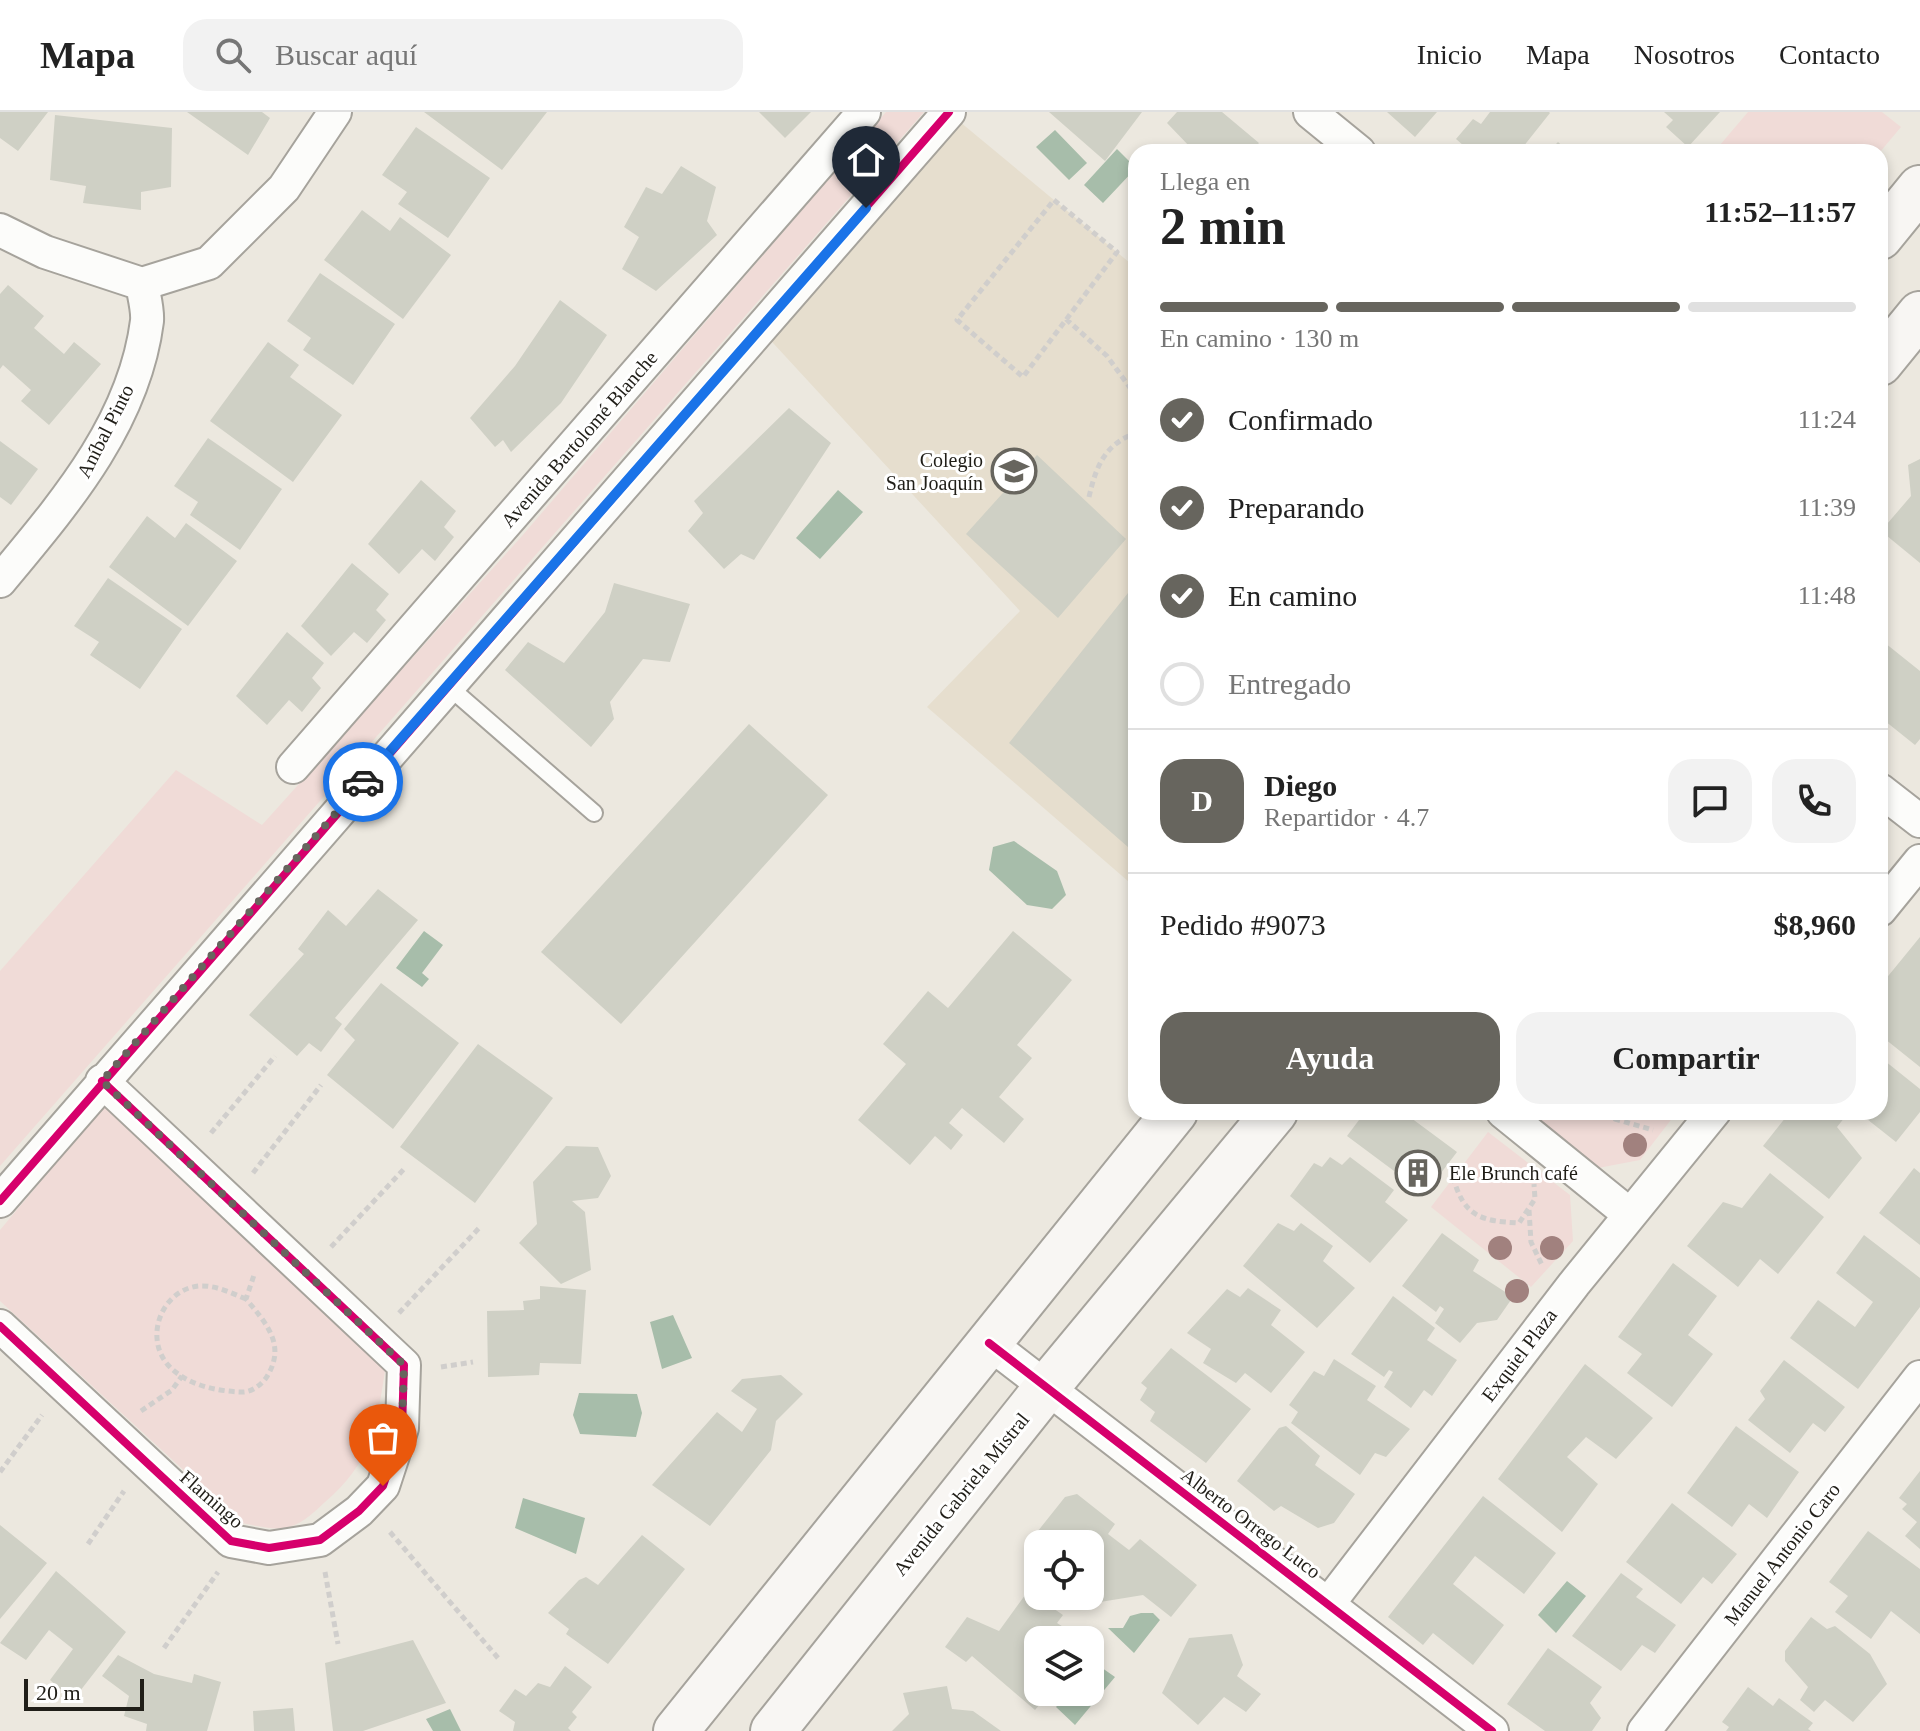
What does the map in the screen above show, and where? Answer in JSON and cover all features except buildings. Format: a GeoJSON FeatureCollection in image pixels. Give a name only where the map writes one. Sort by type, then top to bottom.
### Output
{"type":"FeatureCollection","features":[{"type":"Feature","properties":{"kind":"main road"},"geometry":{"type":"LineString","coordinates":[[1888,227],[1920,188]]}},
{"type":"Feature","properties":{"kind":"main road"},"geometry":{"type":"LineString","coordinates":[[1888,349],[1920,314]]}},
{"type":"Feature","properties":{"kind":"main road"},"geometry":{"type":"LineString","coordinates":[[676,1731],[1169,1120]]}},
{"type":"Feature","properties":{"kind":"main road","name":"Avenida Gabriela Mistral"},"geometry":{"type":"LineString","coordinates":[[773,1731],[1046,1388],[1268,1120]]}},
{"type":"Feature","properties":{"kind":"street"},"geometry":{"type":"LineString","coordinates":[[0,230],[45,252],[142,284],[209,263],[284,188],[335,112]]}},
{"type":"Feature","properties":{"kind":"street","name":"Avenida Bartolomé Blanche"},"geometry":{"type":"LineString","coordinates":[[293,767],[864,112]]}},
{"type":"Feature","properties":{"kind":"street"},"geometry":{"type":"LineString","coordinates":[[0,1201],[949,112]]}},
{"type":"Feature","properties":{"kind":"street"},"geometry":{"type":"LineString","coordinates":[[1310,112],[1349,144]]}},
{"type":"Feature","properties":{"kind":"street","name":"Aníbal Pinto"},"geometry":{"type":"LineString","coordinates":[[0,581],[91,468],[98,454],[131,384],[147,319],[142,284]]}},
{"type":"Feature","properties":{"kind":"street"},"geometry":{"type":"LineString","coordinates":[[1888,796],[1920,821]]}},
{"type":"Feature","properties":{"kind":"street"},"geometry":{"type":"LineString","coordinates":[[1888,900],[1920,861]]}},
{"type":"Feature","properties":{"kind":"street","name":"Flamingo"},"geometry":{"type":"LineString","coordinates":[[0,1326],[231,1541],[269,1548],[320,1540],[366,1504],[383,1486],[402,1428],[404,1365],[102,1081]]}},
{"type":"Feature","properties":{"kind":"street"},"geometry":{"type":"LineString","coordinates":[[1513,1120],[1629,1214]]}},
{"type":"Feature","properties":{"kind":"street","name":"Exquiel Plaza"},"geometry":{"type":"LineString","coordinates":[[1329,1603],[1574,1284],[1707,1120]]}},
{"type":"Feature","properties":{"kind":"street","name":"Alberto Orrego Luco"},"geometry":{"type":"LineString","coordinates":[[989,1343],[1492,1731]]}},
{"type":"Feature","properties":{"kind":"street","name":"Manuel Antonio Caro"},"geometry":{"type":"LineString","coordinates":[[1644,1731],[1920,1377]]}},
{"type":"Feature","properties":{"kind":"lane"},"geometry":{"type":"LineString","coordinates":[[448,686],[594,813]]}},
{"type":"Feature","properties":{"kind":"path"},"geometry":{"type":"LineString","coordinates":[[1054,200],[1117,252],[1066,319],[1023,377],[957,320],[1054,200]]}},
{"type":"Feature","properties":{"kind":"path"},"geometry":{"type":"LineString","coordinates":[[1066,319],[1107,356],[1128,385]]}},
{"type":"Feature","properties":{"kind":"path"},"geometry":{"type":"LineString","coordinates":[[1089,497],[1093,476],[1114,441],[1128,436]]}},
{"type":"Feature","properties":{"kind":"path"},"geometry":{"type":"LineString","coordinates":[[187,1161],[275,1056]]}},
{"type":"Feature","properties":{"kind":"path"},"geometry":{"type":"LineString","coordinates":[[230,1202],[321,1085]]}},
{"type":"Feature","properties":{"kind":"path"},"geometry":{"type":"LineString","coordinates":[[1619,1120],[1692,1139]]}},
{"type":"Feature","properties":{"kind":"path"},"geometry":{"type":"LineString","coordinates":[[1453,1177],[1460,1201],[1485,1221],[1519,1223],[1535,1199],[1529,1132]]}},
{"type":"Feature","properties":{"kind":"path"},"geometry":{"type":"LineString","coordinates":[[306,1273],[404,1169]]}},
{"type":"Feature","properties":{"kind":"path"},"geometry":{"type":"LineString","coordinates":[[1529,1209],[1531,1242],[1540,1264],[1559,1280],[1574,1284]]}},
{"type":"Feature","properties":{"kind":"path"},"geometry":{"type":"LineString","coordinates":[[376,1338],[481,1226]]}},
{"type":"Feature","properties":{"kind":"path"},"geometry":{"type":"LineString","coordinates":[[246,1299],[254,1282],[260,1230]]}},
{"type":"Feature","properties":{"kind":"path"},"geometry":{"type":"LineString","coordinates":[[200,1286],[219,1288],[246,1299],[268,1325],[276,1341],[276,1360],[264,1382],[248,1393],[220,1391],[182,1376],[167,1364],[160,1347],[159,1323],[164,1304],[178,1291],[200,1286]]}},
{"type":"Feature","properties":{"kind":"path"},"geometry":{"type":"LineString","coordinates":[[102,1421],[120,1421],[157,1403],[182,1376]]}},
{"type":"Feature","properties":{"kind":"path"},"geometry":{"type":"LineString","coordinates":[[0,1472],[64,1385]]}},
{"type":"Feature","properties":{"kind":"path"},"geometry":{"type":"LineString","coordinates":[[88,1544],[145,1461]]}},
{"type":"Feature","properties":{"kind":"path"},"geometry":{"type":"LineString","coordinates":[[366,1504],[498,1658]]}},
{"type":"Feature","properties":{"kind":"path"},"geometry":{"type":"LineString","coordinates":[[320,1540],[338,1644]]}},
{"type":"Feature","properties":{"kind":"path"},"geometry":{"type":"LineString","coordinates":[[164,1648],[186,1612],[241,1543]]}},
{"type":"Feature","properties":{"kind":"shaded area"},"geometry":{"type":"Polygon","coordinates":[[[886,112],[924,112],[0,1166],[0,971],[176,770],[262,825],[522,536],[886,112]]]}},
{"type":"Feature","properties":{"kind":"shaded area","name":"Colegio San Joaquín"},"geometry":{"type":"Polygon","coordinates":[[[948,112],[1128,261],[1128,881],[927,707],[1020,611],[762,331],[948,112]]]}},
{"type":"Feature","properties":{"kind":"shaded area"},"geometry":{"type":"Polygon","coordinates":[[[1748,112],[1882,112],[1901,127],[1887,144],[1721,144],[1748,112]]]}},
{"type":"Feature","properties":{"kind":"shaded area"},"geometry":{"type":"Polygon","coordinates":[[[1055,130],[1087,163],[1069,180],[1036,147],[1055,130]]]}},
{"type":"Feature","properties":{"kind":"shaded area"},"geometry":{"type":"Polygon","coordinates":[[[1117,149],[1128,160],[1128,176],[1103,203],[1084,185],[1117,149]]]}},
{"type":"Feature","properties":{"kind":"shaded area"},"geometry":{"type":"Polygon","coordinates":[[[838,490],[863,512],[820,559],[796,538],[838,490]]]}},
{"type":"Feature","properties":{"kind":"shaded area"},"geometry":{"type":"Polygon","coordinates":[[[1014,841],[1057,871],[1066,895],[1052,909],[1027,905],[989,870],[993,847],[1014,841]]]}},
{"type":"Feature","properties":{"kind":"shaded area"},"geometry":{"type":"Polygon","coordinates":[[[424,931],[443,945],[422,973],[429,979],[422,987],[396,968],[424,931]]]}},
{"type":"Feature","properties":{"kind":"shaded area"},"geometry":{"type":"Polygon","coordinates":[[[109,1100],[385,1371],[374,1427],[362,1458],[340,1488],[311,1515],[296,1524],[274,1528],[241,1523],[0,1301],[0,1230],[109,1100]]]}},
{"type":"Feature","properties":{"kind":"shaded area"},"geometry":{"type":"Polygon","coordinates":[[[1537,1120],[1671,1120],[1640,1160],[1598,1168],[1537,1120]]]}},
{"type":"Feature","properties":{"kind":"shaded area"},"geometry":{"type":"Polygon","coordinates":[[[1488,1132],[1570,1195],[1573,1241],[1531,1287],[1431,1207],[1488,1132]]]}},
{"type":"Feature","properties":{"kind":"shaded area"},"geometry":{"type":"Polygon","coordinates":[[[673,1315],[692,1358],[662,1369],[650,1322],[673,1315]]]}},
{"type":"Feature","properties":{"kind":"shaded area"},"geometry":{"type":"Polygon","coordinates":[[[579,1393],[637,1394],[642,1413],[636,1437],[580,1434],[573,1415],[579,1393]]]}},
{"type":"Feature","properties":{"kind":"shaded area"},"geometry":{"type":"Polygon","coordinates":[[[523,1498],[585,1518],[576,1554],[515,1528],[523,1498]]]}},
{"type":"Feature","properties":{"kind":"shaded area"},"geometry":{"type":"Polygon","coordinates":[[[1567,1581],[1586,1596],[1556,1633],[1538,1615],[1567,1581]]]}},
{"type":"Feature","properties":{"kind":"shaded area"},"geometry":{"type":"Polygon","coordinates":[[[1153,1613],[1160,1620],[1134,1653],[1108,1628],[1123,1628],[1130,1616],[1153,1613]]]}},
{"type":"Feature","properties":{"kind":"shaded area"},"geometry":{"type":"Polygon","coordinates":[[[1104,1669],[1115,1677],[1104,1690],[1104,1669]]]}},
{"type":"Feature","properties":{"kind":"shaded area"},"geometry":{"type":"Polygon","coordinates":[[[1057,1706],[1091,1706],[1075,1725],[1057,1706]]]}},
{"type":"Feature","properties":{"kind":"shaded area"},"geometry":{"type":"Polygon","coordinates":[[[450,1709],[461,1731],[433,1731],[426,1719],[450,1709]]]}},
{"type":"Feature","properties":{"kind":"cycle path"},"geometry":{"type":"LineString","coordinates":[[0,1201],[949,112]]}},
{"type":"Feature","properties":{"kind":"cycle path"},"geometry":{"type":"LineString","coordinates":[[0,1326],[231,1541],[269,1548],[320,1540],[359,1511],[383,1486],[402,1428],[404,1365],[102,1081]]}},
{"type":"Feature","properties":{"kind":"cycle path"},"geometry":{"type":"LineString","coordinates":[[989,1343],[1492,1731]]}},
{"type":"Feature","properties":{"kind":"way so far"},"geometry":{"type":"LineString","coordinates":[[363,782],[102,1081],[404,1365],[402,1428],[383,1486]]}},
{"type":"Feature","properties":{"kind":"place","name":"Colegio San Joaquín"},"geometry":{"type":"Point","coordinates":[1014,471]}},
{"type":"Feature","properties":{"kind":"place","name":"Ele Brunch café"},"geometry":{"type":"Point","coordinates":[1418,1173]}},
{"type":"Feature","properties":{"kind":"route"},"geometry":{"type":"LineString","coordinates":[[363,782],[866,208]]}}]}
